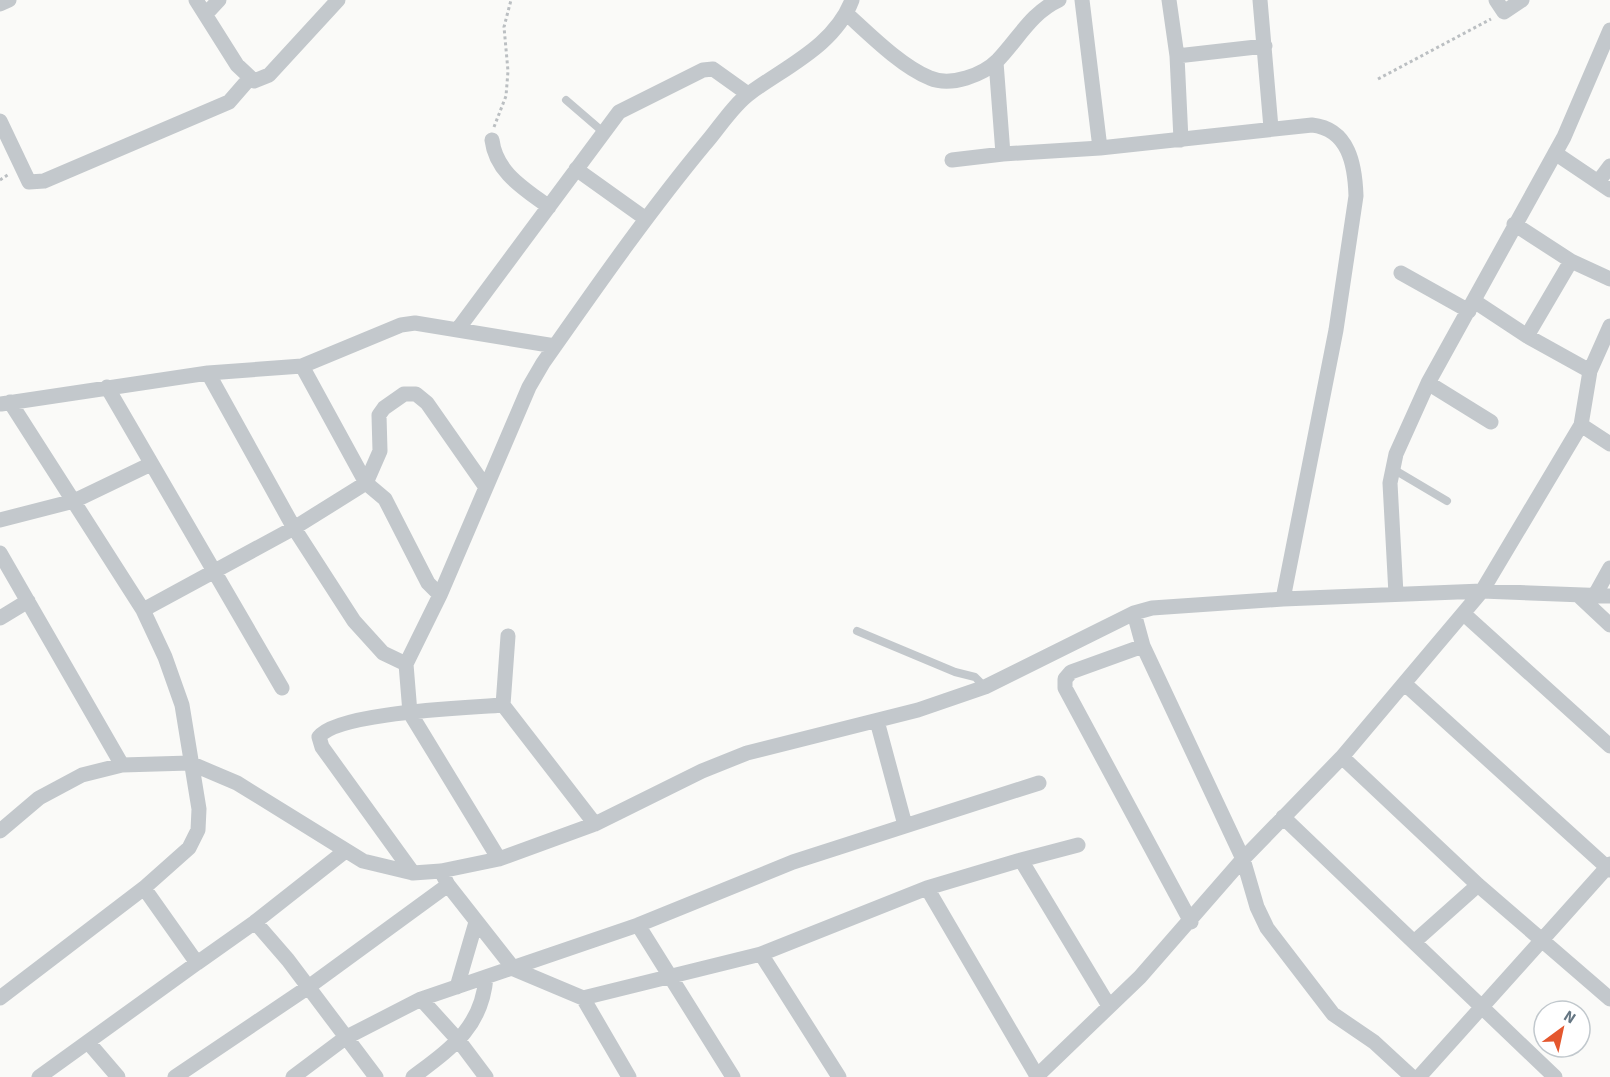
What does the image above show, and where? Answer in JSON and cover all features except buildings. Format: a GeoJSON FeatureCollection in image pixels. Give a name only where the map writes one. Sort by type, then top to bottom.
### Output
{"type":"FeatureCollection","features":[{"type":"Feature","properties":{"kind":"street"},"geometry":{"type":"LineString","coordinates":[[0,4],[9,0]]}},
{"type":"Feature","properties":{"kind":"street"},"geometry":{"type":"LineString","coordinates":[[196,0],[237,65],[249,79],[258,81],[269,75],[338,0]]}},
{"type":"Feature","properties":{"kind":"street"},"geometry":{"type":"LineString","coordinates":[[206,14],[219,0]]}},
{"type":"Feature","properties":{"kind":"street"},"geometry":{"type":"LineString","coordinates":[[500,859],[410,713],[406,664],[440,595],[529,387],[555,346],[669,188],[748,94],[784,71],[832,34],[850,7],[883,47],[930,78],[944,81],[967,78],[996,62],[1035,15],[1059,0]]}},
{"type":"Feature","properties":{"kind":"street"},"geometry":{"type":"LineString","coordinates":[[1082,0],[1100,148]]}},
{"type":"Feature","properties":{"kind":"street"},"geometry":{"type":"LineString","coordinates":[[1169,0],[1177,56],[1181,140]]}},
{"type":"Feature","properties":{"kind":"street"},"geometry":{"type":"LineString","coordinates":[[1260,0],[1271,128]]}},
{"type":"Feature","properties":{"kind":"street"},"geometry":{"type":"LineString","coordinates":[[1500,6],[1522,0]]}},
{"type":"Feature","properties":{"kind":"street"},"geometry":{"type":"LineString","coordinates":[[1396,594],[1390,483],[1392,468],[1428,383],[1555,153],[1610,30]]}},
{"type":"Feature","properties":{"kind":"street"},"geometry":{"type":"LineString","coordinates":[[1177,56],[1265,46]]}},
{"type":"Feature","properties":{"kind":"street"},"geometry":{"type":"LineString","coordinates":[[996,62],[1004,154]]}},
{"type":"Feature","properties":{"kind":"street"},"geometry":{"type":"LineString","coordinates":[[458,329],[549,207],[602,131],[619,112],[630,104],[703,70],[713,69],[748,94]]}},
{"type":"Feature","properties":{"kind":"street"},"geometry":{"type":"LineString","coordinates":[[0,121],[29,182],[44,181],[228,102],[249,79]]}},
{"type":"Feature","properties":{"kind":"street"},"geometry":{"type":"LineString","coordinates":[[952,160],[1100,148],[1312,125],[1332,130],[1346,147],[1352,159],[1355,186],[1336,330],[1283,599]]}},
{"type":"Feature","properties":{"kind":"street"},"geometry":{"type":"LineString","coordinates":[[492,141],[493,153],[500,166],[512,179],[549,207]]}},
{"type":"Feature","properties":{"kind":"street"},"geometry":{"type":"LineString","coordinates":[[1555,153],[1604,186],[1610,166]]}},
{"type":"Feature","properties":{"kind":"street"},"geometry":{"type":"LineString","coordinates":[[576,169],[646,219]]}},
{"type":"Feature","properties":{"kind":"street"},"geometry":{"type":"LineString","coordinates":[[1514,224],[1571,261],[1609,277]]}},
{"type":"Feature","properties":{"kind":"street"},"geometry":{"type":"LineString","coordinates":[[1527,336],[1571,261]]}},
{"type":"Feature","properties":{"kind":"street"},"geometry":{"type":"LineString","coordinates":[[1401,273],[1471,306],[1590,371]]}},
{"type":"Feature","properties":{"kind":"street"},"geometry":{"type":"LineString","coordinates":[[4,993],[144,888],[189,848],[195,836],[199,809],[182,705],[176,683],[143,610],[74,501],[5,403],[208,373],[302,366],[401,325],[415,323],[555,346]]}},
{"type":"Feature","properties":{"kind":"street"},"geometry":{"type":"LineString","coordinates":[[927,888],[1036,1077],[1191,922],[1243,859],[1342,758],[1406,685],[1482,591],[1581,425],[1590,371],[1610,326]]}},
{"type":"Feature","properties":{"kind":"street"},"geometry":{"type":"LineString","coordinates":[[302,366],[366,483],[385,499],[429,583],[440,595]]}},
{"type":"Feature","properties":{"kind":"street"},"geometry":{"type":"LineString","coordinates":[[208,373],[294,528],[364,634],[383,653],[406,664]]}},
{"type":"Feature","properties":{"kind":"street"},"geometry":{"type":"LineString","coordinates":[[1428,383],[1491,422]]}},
{"type":"Feature","properties":{"kind":"street"},"geometry":{"type":"LineString","coordinates":[[107,387],[282,688]]}},
{"type":"Feature","properties":{"kind":"street"},"geometry":{"type":"LineString","coordinates":[[143,610],[294,528],[366,483],[380,451],[380,415],[390,403],[411,393],[427,403],[485,486]]}},
{"type":"Feature","properties":{"kind":"street"},"geometry":{"type":"LineString","coordinates":[[1581,425],[1610,444]]}},
{"type":"Feature","properties":{"kind":"street"},"geometry":{"type":"LineString","coordinates":[[0,520],[74,501],[151,464]]}},
{"type":"Feature","properties":{"kind":"street"},"geometry":{"type":"LineString","coordinates":[[0,553],[122,765]]}},
{"type":"Feature","properties":{"kind":"street"},"geometry":{"type":"LineString","coordinates":[[176,1077],[307,988],[445,878],[595,824],[702,771],[747,753],[918,710],[985,687],[1134,613],[1152,608],[1396,594],[1482,591],[1603,596],[1610,568]]}},
{"type":"Feature","properties":{"kind":"street"},"geometry":{"type":"LineString","coordinates":[[1578,595],[1610,625]]}},
{"type":"Feature","properties":{"kind":"street"},"geometry":{"type":"LineString","coordinates":[[0,618],[28,601]]}},
{"type":"Feature","properties":{"kind":"street"},"geometry":{"type":"LineString","coordinates":[[1134,613],[1143,646],[1243,859],[1257,907],[1267,928],[1333,1014],[1374,1041],[1412,1077]]}},
{"type":"Feature","properties":{"kind":"street"},"geometry":{"type":"LineString","coordinates":[[1464,614],[1610,746]]}},
{"type":"Feature","properties":{"kind":"street"},"geometry":{"type":"LineString","coordinates":[[508,636],[503,705],[595,824]]}},
{"type":"Feature","properties":{"kind":"street"},"geometry":{"type":"LineString","coordinates":[[1143,646],[1071,672],[1065,680],[1065,688],[1191,922]]}},
{"type":"Feature","properties":{"kind":"street"},"geometry":{"type":"LineString","coordinates":[[1406,685],[1609,867],[1540,939],[1419,1077]]}},
{"type":"Feature","properties":{"kind":"street"},"geometry":{"type":"LineString","coordinates":[[412,873],[322,747],[320,737],[333,726],[410,713],[503,705]]}},
{"type":"Feature","properties":{"kind":"street"},"geometry":{"type":"LineString","coordinates":[[877,721],[905,825]]}},
{"type":"Feature","properties":{"kind":"street"},"geometry":{"type":"LineString","coordinates":[[1342,758],[1478,885],[1610,999]]}},
{"type":"Feature","properties":{"kind":"street"},"geometry":{"type":"LineString","coordinates":[[0,831],[39,798],[61,785],[102,768],[122,765],[190,763],[237,783],[344,852],[382,868],[445,878],[514,969],[583,998],[761,954],[927,888],[1078,845]]}},
{"type":"Feature","properties":{"kind":"street"},"geometry":{"type":"LineString","coordinates":[[293,1077],[345,1038],[420,999],[514,969],[638,925],[793,862],[1039,783]]}},
{"type":"Feature","properties":{"kind":"street"},"geometry":{"type":"LineString","coordinates":[[1283,817],[1555,1077]]}},
{"type":"Feature","properties":{"kind":"street"},"geometry":{"type":"LineString","coordinates":[[39,1077],[255,922],[344,852]]}},
{"type":"Feature","properties":{"kind":"street"},"geometry":{"type":"LineString","coordinates":[[1021,860],[1109,1006]]}},
{"type":"Feature","properties":{"kind":"street"},"geometry":{"type":"LineString","coordinates":[[1414,942],[1478,885]]}},
{"type":"Feature","properties":{"kind":"street"},"geometry":{"type":"LineString","coordinates":[[144,888],[197,963]]}},
{"type":"Feature","properties":{"kind":"street"},"geometry":{"type":"LineString","coordinates":[[255,922],[288,960],[376,1077]]}},
{"type":"Feature","properties":{"kind":"street"},"geometry":{"type":"LineString","coordinates":[[457,987],[477,922]]}},
{"type":"Feature","properties":{"kind":"street"},"geometry":{"type":"LineString","coordinates":[[638,925],[734,1077]]}},
{"type":"Feature","properties":{"kind":"street"},"geometry":{"type":"LineString","coordinates":[[761,954],[839,1077]]}},
{"type":"Feature","properties":{"kind":"street"},"geometry":{"type":"LineString","coordinates":[[413,1077],[459,1041],[474,1020],[485,990],[486,977]]}},
{"type":"Feature","properties":{"kind":"street"},"geometry":{"type":"LineString","coordinates":[[583,998],[629,1077]]}},
{"type":"Feature","properties":{"kind":"street"},"geometry":{"type":"LineString","coordinates":[[420,999],[459,1041],[486,1077]]}},
{"type":"Feature","properties":{"kind":"street"},"geometry":{"type":"LineString","coordinates":[[88,1042],[118,1077]]}},
{"type":"Feature","properties":{"kind":"lane"},"geometry":{"type":"LineString","coordinates":[[566,100],[602,131]]}},
{"type":"Feature","properties":{"kind":"lane"},"geometry":{"type":"LineString","coordinates":[[1392,468],[1447,501]]}},
{"type":"Feature","properties":{"kind":"lane"},"geometry":{"type":"LineString","coordinates":[[857,631],[955,672],[975,677],[985,687]]}},
{"type":"Feature","properties":{"kind":"path"},"geometry":{"type":"LineString","coordinates":[[492,141],[494,126],[506,96],[508,71],[504,27],[511,0]]}},
{"type":"Feature","properties":{"kind":"path"},"geometry":{"type":"LineString","coordinates":[[1378,79],[1500,6]]}}]}
